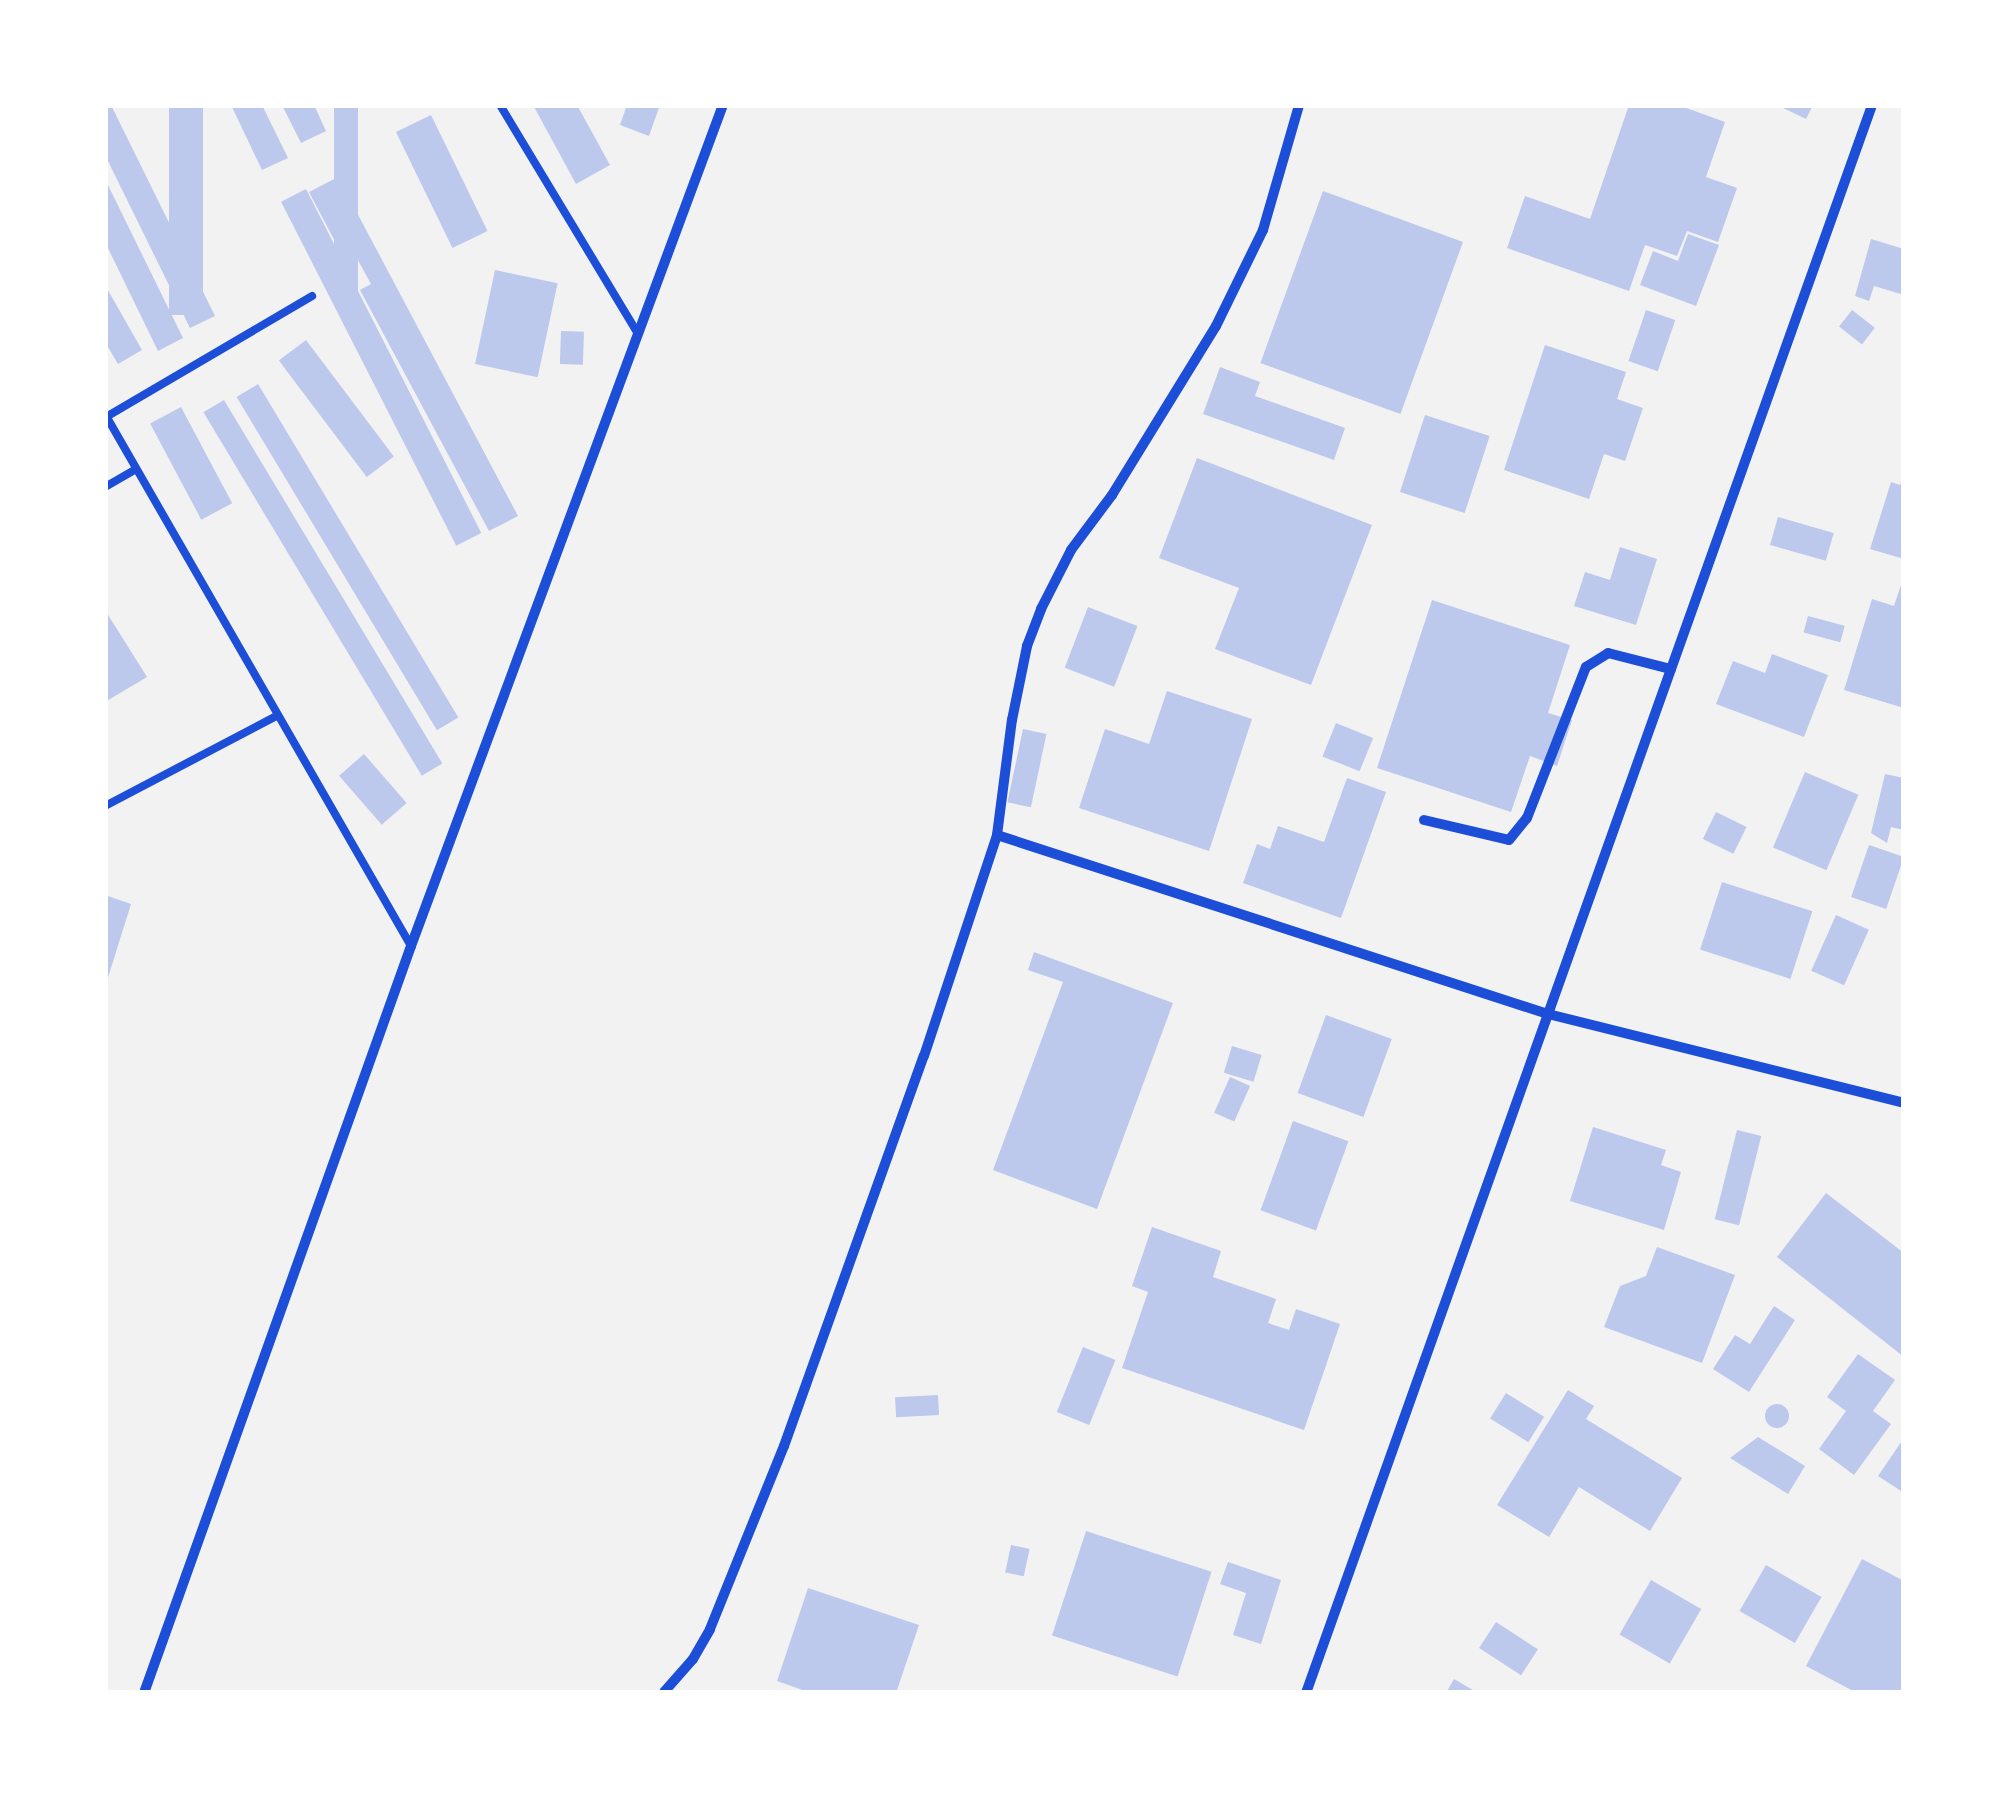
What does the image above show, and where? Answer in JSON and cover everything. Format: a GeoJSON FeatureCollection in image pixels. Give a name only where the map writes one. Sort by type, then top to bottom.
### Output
{"type":"FeatureCollection","features":[{"type":"Feature","properties":{"kind":"street"},"geometry":{"type":"LineString","coordinates":[[144,1693],[411,946],[722,105]]}},
{"type":"Feature","properties":{"kind":"street"},"geometry":{"type":"LineString","coordinates":[[664,1692],[693,1658],[710,1629],[784,1446],[924,1056],[997,835],[1012,720],[1027,646],[1040,609],[1071,550],[1112,495],[1216,326],[1263,230],[1299,105]]}},
{"type":"Feature","properties":{"kind":"street"},"geometry":{"type":"LineString","coordinates":[[1306,1693],[1872,105]]}},
{"type":"Feature","properties":{"kind":"street"},"geometry":{"type":"LineString","coordinates":[[1424,820],[1509,840],[1528,818],[1586,667],[1608,653],[1671,669]]}},
{"type":"Feature","properties":{"kind":"street"},"geometry":{"type":"LineString","coordinates":[[997,835],[1548,1014],[1904,1102]]}},
{"type":"Feature","properties":{"kind":"lane"},"geometry":{"type":"LineString","coordinates":[[500,105],[638,334]]}},
{"type":"Feature","properties":{"kind":"lane"},"geometry":{"type":"LineString","coordinates":[[312,296],[106,416],[411,946]]}},
{"type":"Feature","properties":{"kind":"lane"},"geometry":{"type":"LineString","coordinates":[[105,487],[136,469]]}},
{"type":"Feature","properties":{"kind":"lane"},"geometry":{"type":"LineString","coordinates":[[105,806],[278,715]]}},
{"type":"Feature","properties":{"kind":"building"},"geometry":{"type":"Polygon","coordinates":[[[105,105],[111,105],[215,316],[190,328],[105,155],[105,105]]]}},
{"type":"Feature","properties":{"kind":"building"},"geometry":{"type":"Polygon","coordinates":[[[169,105],[203,105],[203,315],[169,315],[169,105]]]}},
{"type":"Feature","properties":{"kind":"building"},"geometry":{"type":"Polygon","coordinates":[[[231,105],[262,105],[288,158],[262,170],[231,105]]]}},
{"type":"Feature","properties":{"kind":"building"},"geometry":{"type":"Polygon","coordinates":[[[282,105],[314,105],[326,131],[301,143],[282,105]]]}},
{"type":"Feature","properties":{"kind":"building"},"geometry":{"type":"Polygon","coordinates":[[[334,105],[358,105],[358,302],[334,302],[334,105]]]}},
{"type":"Feature","properties":{"kind":"building"},"geometry":{"type":"Polygon","coordinates":[[[533,105],[577,105],[610,165],[576,184],[533,105]]]}},
{"type":"Feature","properties":{"kind":"building"},"geometry":{"type":"Polygon","coordinates":[[[627,105],[660,105],[649,136],[620,125],[627,105]]]}},
{"type":"Feature","properties":{"kind":"building"},"geometry":{"type":"Polygon","coordinates":[[[1629,105],[1678,105],[1725,122],[1706,177],[1737,188],[1718,242],[1687,231],[1677,256],[1645,245],[1629,291],[1507,248],[1525,196],[1590,219],[1629,105]]]}},
{"type":"Feature","properties":{"kind":"building"},"geometry":{"type":"Polygon","coordinates":[[[1777,105],[1813,105],[1806,119],[1777,105]]]}},
{"type":"Feature","properties":{"kind":"building"},"geometry":{"type":"Polygon","coordinates":[[[431,115],[488,231],[452,248],[396,132],[431,115]]]}},
{"type":"Feature","properties":{"kind":"building"},"geometry":{"type":"Polygon","coordinates":[[[338,177],[518,516],[489,531],[360,290],[371,284],[349,244],[339,249],[309,192],[338,177]]]}},
{"type":"Feature","properties":{"kind":"building"},"geometry":{"type":"Polygon","coordinates":[[[105,179],[183,338],[158,351],[105,242],[105,179]]]}},
{"type":"Feature","properties":{"kind":"building"},"geometry":{"type":"Polygon","coordinates":[[[306,189],[481,533],[456,546],[281,202],[306,189]]]}},
{"type":"Feature","properties":{"kind":"building"},"geometry":{"type":"Polygon","coordinates":[[[1323,191],[1463,242],[1400,414],[1260,363],[1323,191]]]}},
{"type":"Feature","properties":{"kind":"building"},"geometry":{"type":"Polygon","coordinates":[[[1688,234],[1719,245],[1696,306],[1640,285],[1653,251],[1678,261],[1688,234]]]}},
{"type":"Feature","properties":{"kind":"building"},"geometry":{"type":"Polygon","coordinates":[[[1871,239],[1904,249],[1904,295],[1874,286],[1869,301],[1855,296],[1871,239]]]}},
{"type":"Feature","properties":{"kind":"building"},"geometry":{"type":"Polygon","coordinates":[[[495,270],[558,283],[538,377],[475,364],[495,270]]]}},
{"type":"Feature","properties":{"kind":"building"},"geometry":{"type":"Polygon","coordinates":[[[105,285],[142,350],[118,364],[105,342],[105,285]]]}},
{"type":"Feature","properties":{"kind":"building"},"geometry":{"type":"Polygon","coordinates":[[[1646,310],[1675,320],[1658,371],[1628,361],[1646,310]]]}},
{"type":"Feature","properties":{"kind":"building"},"geometry":{"type":"Polygon","coordinates":[[[1852,310],[1875,328],[1862,344],[1839,327],[1852,310]]]}},
{"type":"Feature","properties":{"kind":"building"},"geometry":{"type":"Polygon","coordinates":[[[561,331],[584,332],[583,365],[560,364],[561,331]]]}},
{"type":"Feature","properties":{"kind":"building"},"geometry":{"type":"Polygon","coordinates":[[[306,340],[394,457],[367,477],[279,360],[306,340]]]}},
{"type":"Feature","properties":{"kind":"building"},"geometry":{"type":"Polygon","coordinates":[[[1545,345],[1626,372],[1617,399],[1643,408],[1625,461],[1604,454],[1589,499],[1504,470],[1545,345]]]}},
{"type":"Feature","properties":{"kind":"building"},"geometry":{"type":"Polygon","coordinates":[[[1220,367],[1260,382],[1255,396],[1345,428],[1334,460],[1203,414],[1220,367]]]}},
{"type":"Feature","properties":{"kind":"building"},"geometry":{"type":"Polygon","coordinates":[[[258,384],[458,717],[437,730],[237,397],[258,384]]]}},
{"type":"Feature","properties":{"kind":"building"},"geometry":{"type":"Polygon","coordinates":[[[224,400],[442,763],[422,776],[203,412],[224,400]]]}},
{"type":"Feature","properties":{"kind":"building"},"geometry":{"type":"Polygon","coordinates":[[[181,407],[232,503],[201,520],[150,423],[181,407]]]}},
{"type":"Feature","properties":{"kind":"building"},"geometry":{"type":"Polygon","coordinates":[[[1425,415],[1490,436],[1465,513],[1400,492],[1425,415]]]}},
{"type":"Feature","properties":{"kind":"building"},"geometry":{"type":"Polygon","coordinates":[[[1197,458],[1372,525],[1311,685],[1215,649],[1239,588],[1159,558],[1197,458]]]}},
{"type":"Feature","properties":{"kind":"building"},"geometry":{"type":"Polygon","coordinates":[[[1904,475],[1904,559],[1870,549],[1891,482],[1900,485],[1904,475]]]}},
{"type":"Feature","properties":{"kind":"building"},"geometry":{"type":"Polygon","coordinates":[[[1778,517],[1834,533],[1826,561],[1770,545],[1778,517]]]}},
{"type":"Feature","properties":{"kind":"building"},"geometry":{"type":"Polygon","coordinates":[[[1620,547],[1657,559],[1636,625],[1574,606],[1585,572],[1610,580],[1620,547]]]}},
{"type":"Feature","properties":{"kind":"building"},"geometry":{"type":"Polygon","coordinates":[[[1904,576],[1904,708],[1844,690],[1872,599],[1894,606],[1904,576]]]}},
{"type":"Feature","properties":{"kind":"building"},"geometry":{"type":"Polygon","coordinates":[[[1432,600],[1570,645],[1548,713],[1572,720],[1557,766],[1530,756],[1511,812],[1377,768],[1432,600]]]}},
{"type":"Feature","properties":{"kind":"building"},"geometry":{"type":"Polygon","coordinates":[[[1088,607],[1137,626],[1114,687],[1065,668],[1088,607]]]}},
{"type":"Feature","properties":{"kind":"building"},"geometry":{"type":"Polygon","coordinates":[[[105,610],[147,677],[105,702],[105,610]]]}},
{"type":"Feature","properties":{"kind":"building"},"geometry":{"type":"Polygon","coordinates":[[[1808,616],[1845,626],[1840,642],[1804,632],[1808,616]]]}},
{"type":"Feature","properties":{"kind":"building"},"geometry":{"type":"Polygon","coordinates":[[[1772,654],[1828,675],[1804,737],[1716,704],[1733,661],[1765,673],[1772,654]]]}},
{"type":"Feature","properties":{"kind":"building"},"geometry":{"type":"Polygon","coordinates":[[[1167,691],[1252,719],[1209,851],[1079,808],[1105,729],[1149,744],[1167,691]]]}},
{"type":"Feature","properties":{"kind":"building"},"geometry":{"type":"Polygon","coordinates":[[[1336,723],[1373,738],[1360,771],[1323,756],[1336,723]]]}},
{"type":"Feature","properties":{"kind":"building"},"geometry":{"type":"Polygon","coordinates":[[[1023,729],[1046,734],[1031,807],[1007,802],[1023,729]]]}},
{"type":"Feature","properties":{"kind":"building"},"geometry":{"type":"Polygon","coordinates":[[[364,754],[407,803],[382,825],[339,776],[364,754]]]}},
{"type":"Feature","properties":{"kind":"building"},"geometry":{"type":"Polygon","coordinates":[[[1805,772],[1858,795],[1826,870],[1773,847],[1805,772]]]}},
{"type":"Feature","properties":{"kind":"building"},"geometry":{"type":"Polygon","coordinates":[[[1885,774],[1904,778],[1904,830],[1891,827],[1887,843],[1871,833],[1885,774]]]}},
{"type":"Feature","properties":{"kind":"building"},"geometry":{"type":"Polygon","coordinates":[[[1347,778],[1386,792],[1341,918],[1243,883],[1257,844],[1270,849],[1278,826],[1324,842],[1347,778]]]}},
{"type":"Feature","properties":{"kind":"building"},"geometry":{"type":"Polygon","coordinates":[[[1716,812],[1747,827],[1733,854],[1703,839],[1716,812]]]}},
{"type":"Feature","properties":{"kind":"building"},"geometry":{"type":"Polygon","coordinates":[[[1869,845],[1904,857],[1886,909],[1851,897],[1869,845]]]}},
{"type":"Feature","properties":{"kind":"building"},"geometry":{"type":"Polygon","coordinates":[[[1722,882],[1812,911],[1790,979],[1700,950],[1722,882]]]}},
{"type":"Feature","properties":{"kind":"building"},"geometry":{"type":"Polygon","coordinates":[[[105,895],[131,904],[106,984],[105,984],[105,895]]]}},
{"type":"Feature","properties":{"kind":"building"},"geometry":{"type":"Polygon","coordinates":[[[1836,915],[1869,930],[1844,985],[1811,971],[1836,915]]]}},
{"type":"Feature","properties":{"kind":"building"},"geometry":{"type":"Polygon","coordinates":[[[1034,952],[1173,1003],[1097,1209],[993,1170],[1063,982],[1028,970],[1034,952]]]}},
{"type":"Feature","properties":{"kind":"building"},"geometry":{"type":"Polygon","coordinates":[[[1326,1015],[1392,1039],[1363,1117],[1298,1093],[1326,1015]]]}},
{"type":"Feature","properties":{"kind":"building"},"geometry":{"type":"Polygon","coordinates":[[[1232,1046],[1262,1055],[1253,1082],[1224,1073],[1232,1046]]]}},
{"type":"Feature","properties":{"kind":"building"},"geometry":{"type":"Polygon","coordinates":[[[1230,1077],[1250,1086],[1234,1122],[1214,1113],[1230,1077]]]}},
{"type":"Feature","properties":{"kind":"building"},"geometry":{"type":"Polygon","coordinates":[[[1293,1121],[1348,1141],[1316,1230],[1261,1210],[1293,1121]]]}},
{"type":"Feature","properties":{"kind":"building"},"geometry":{"type":"Polygon","coordinates":[[[1593,1127],[1666,1150],[1661,1165],[1681,1172],[1664,1230],[1570,1201],[1593,1127]]]}},
{"type":"Feature","properties":{"kind":"building"},"geometry":{"type":"Polygon","coordinates":[[[1737,1130],[1761,1136],[1739,1225],[1715,1219],[1737,1130]]]}},
{"type":"Feature","properties":{"kind":"building"},"geometry":{"type":"Polygon","coordinates":[[[1826,1193],[1904,1253],[1904,1357],[1777,1257],[1826,1193]]]}},
{"type":"Feature","properties":{"kind":"building"},"geometry":{"type":"Polygon","coordinates":[[[1152,1227],[1221,1251],[1213,1277],[1276,1299],[1268,1323],[1289,1330],[1296,1309],[1340,1324],[1304,1430],[1122,1368],[1148,1292],[1132,1286],[1152,1227]]]}},
{"type":"Feature","properties":{"kind":"building"},"geometry":{"type":"Polygon","coordinates":[[[1657,1247],[1735,1275],[1702,1363],[1604,1327],[1620,1286],[1646,1276],[1657,1247]]]}},
{"type":"Feature","properties":{"kind":"building"},"geometry":{"type":"Polygon","coordinates":[[[1774,1306],[1795,1320],[1749,1392],[1713,1369],[1735,1335],[1750,1344],[1774,1306]]]}},
{"type":"Feature","properties":{"kind":"building"},"geometry":{"type":"Polygon","coordinates":[[[1083,1347],[1115,1360],[1089,1425],[1057,1412],[1083,1347]]]}},
{"type":"Feature","properties":{"kind":"building"},"geometry":{"type":"Polygon","coordinates":[[[1858,1354],[1895,1380],[1873,1411],[1891,1424],[1854,1475],[1819,1449],[1846,1411],[1827,1397],[1858,1354]]]}},
{"type":"Feature","properties":{"kind":"building"},"geometry":{"type":"Polygon","coordinates":[[[1568,1390],[1594,1406],[1586,1419],[1682,1478],[1650,1531],[1579,1487],[1549,1537],[1497,1505],[1568,1390]]]}},
{"type":"Feature","properties":{"kind":"building"},"geometry":{"type":"Polygon","coordinates":[[[1506,1393],[1544,1417],[1528,1442],[1490,1418],[1506,1393]]]}},
{"type":"Feature","properties":{"kind":"building"},"geometry":{"type":"Polygon","coordinates":[[[938,1395],[939,1415],[896,1417],[895,1397],[938,1395]]]}},
{"type":"Feature","properties":{"kind":"building"},"geometry":{"type":"Polygon","coordinates":[[[1777,1404],[1789,1416],[1777,1428],[1765,1416],[1777,1404]]]}},
{"type":"Feature","properties":{"kind":"building"},"geometry":{"type":"Polygon","coordinates":[[[1758,1437],[1805,1466],[1788,1494],[1730,1458],[1758,1437]]]}},
{"type":"Feature","properties":{"kind":"building"},"geometry":{"type":"Polygon","coordinates":[[[1904,1438],[1904,1493],[1878,1476],[1904,1438]]]}},
{"type":"Feature","properties":{"kind":"building"},"geometry":{"type":"Polygon","coordinates":[[[1086,1531],[1212,1572],[1178,1676],[1052,1636],[1086,1531]]]}},
{"type":"Feature","properties":{"kind":"building"},"geometry":{"type":"Polygon","coordinates":[[[1011,1545],[1030,1549],[1024,1576],[1005,1572],[1011,1545]]]}},
{"type":"Feature","properties":{"kind":"building"},"geometry":{"type":"Polygon","coordinates":[[[1862,1559],[1904,1581],[1904,1693],[1857,1693],[1806,1666],[1862,1559]]]}},
{"type":"Feature","properties":{"kind":"building"},"geometry":{"type":"Polygon","coordinates":[[[1228,1562],[1281,1580],[1261,1644],[1233,1635],[1246,1593],[1220,1584],[1228,1562]]]}},
{"type":"Feature","properties":{"kind":"building"},"geometry":{"type":"Polygon","coordinates":[[[1766,1565],[1821,1597],[1795,1643],[1740,1611],[1766,1565]]]}},
{"type":"Feature","properties":{"kind":"building"},"geometry":{"type":"Polygon","coordinates":[[[1651,1580],[1701,1609],[1670,1664],[1620,1635],[1651,1580]]]}},
{"type":"Feature","properties":{"kind":"building"},"geometry":{"type":"Polygon","coordinates":[[[808,1588],[919,1625],[896,1693],[811,1693],[777,1681],[808,1588]]]}},
{"type":"Feature","properties":{"kind":"building"},"geometry":{"type":"Polygon","coordinates":[[[1496,1622],[1538,1649],[1521,1675],[1479,1648],[1496,1622]]]}},
{"type":"Feature","properties":{"kind":"building"},"geometry":{"type":"Polygon","coordinates":[[[1454,1679],[1478,1693],[1446,1693],[1454,1679]]]}}]}
